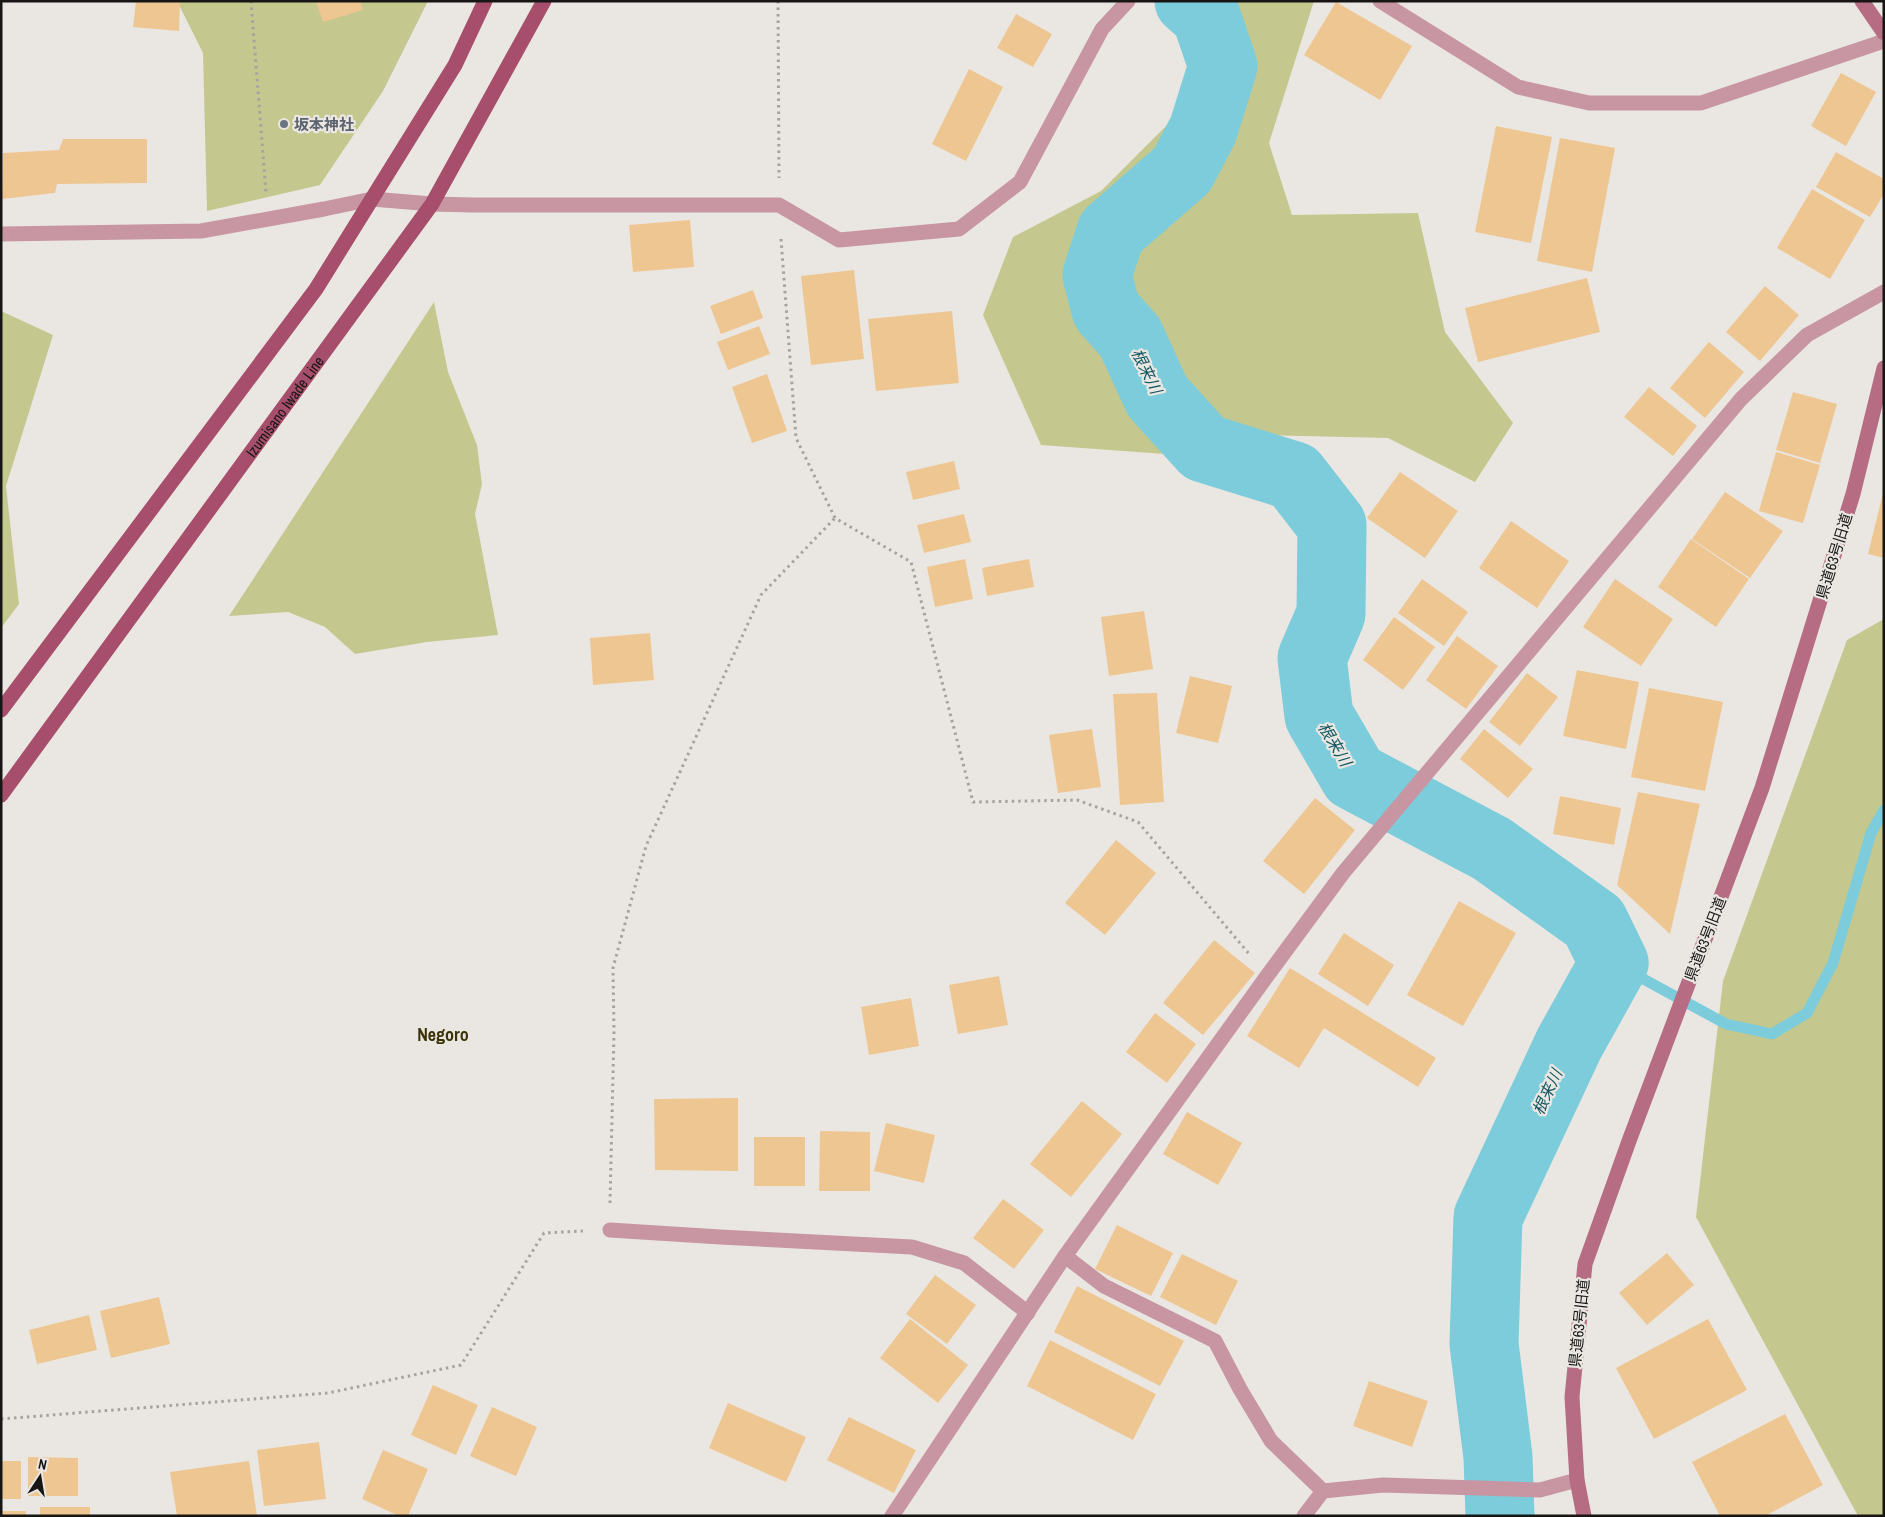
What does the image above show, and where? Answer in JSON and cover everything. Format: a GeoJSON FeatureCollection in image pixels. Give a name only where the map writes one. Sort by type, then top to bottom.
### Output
{"type":"FeatureCollection","features":[{"type":"Feature","properties":{"kind":"main road"},"geometry":{"type":"LineString","coordinates":[[1,710],[316,289],[455,65],[485,1]]}},
{"type":"Feature","properties":{"kind":"main road","name":"Izumisano Iwade Line"},"geometry":{"type":"LineString","coordinates":[[1,795],[432,204],[544,1]]}},
{"type":"Feature","properties":{"kind":"street"},"geometry":{"type":"LineString","coordinates":[[1,234],[201,231],[268,220],[372,199],[432,204],[779,205],[839,240],[959,229],[1020,182],[1102,29],[1128,1]]}},
{"type":"Feature","properties":{"kind":"street"},"geometry":{"type":"LineString","coordinates":[[1380,1],[1518,87],[1589,103],[1701,103],[1884,41]]}},
{"type":"Feature","properties":{"kind":"street"},"geometry":{"type":"LineString","coordinates":[[1862,1],[1884,33]]}},
{"type":"Feature","properties":{"kind":"street"},"geometry":{"type":"LineString","coordinates":[[892,1516],[1065,1256],[1343,873],[1741,399],[1807,335],[1884,292]]}},
{"type":"Feature","properties":{"kind":"street","name":"県道63号旧道"},"geometry":{"type":"LineString","coordinates":[[1584,1516],[1577,1480],[1572,1397],[1585,1264],[1629,1141],[1762,788],[1853,494],[1884,368]]}},
{"type":"Feature","properties":{"kind":"street"},"geometry":{"type":"LineString","coordinates":[[610,1230],[912,1247],[964,1263],[1028,1313]]}},
{"type":"Feature","properties":{"kind":"street"},"geometry":{"type":"LineString","coordinates":[[1065,1256],[1104,1286],[1215,1341],[1240,1389],[1271,1440],[1323,1492]]}},
{"type":"Feature","properties":{"kind":"street"},"geometry":{"type":"LineString","coordinates":[[1304,1516],[1323,1492],[1383,1485],[1540,1490],[1577,1480]]}},
{"type":"Feature","properties":{"kind":"path"},"geometry":{"type":"LineString","coordinates":[[251,1],[268,220]]}},
{"type":"Feature","properties":{"kind":"path"},"geometry":{"type":"LineString","coordinates":[[778,1],[779,205],[796,438],[835,518],[911,562],[973,802],[1077,800],[1138,822],[1267,976]]}},
{"type":"Feature","properties":{"kind":"path"},"geometry":{"type":"LineString","coordinates":[[1,1419],[328,1393],[461,1365],[544,1233],[610,1230],[614,1032],[613,968],[646,846],[760,595],[835,518]]}},
{"type":"Feature","properties":{"kind":"green space","name":"坂本神社"},"geometry":{"type":"Polygon","coordinates":[[[177,1],[428,1],[383,91],[320,185],[207,211],[203,53],[177,1]]]}},
{"type":"Feature","properties":{"kind":"green space"},"geometry":{"type":"Polygon","coordinates":[[[1195,1],[1314,1],[1269,143],[1292,215],[1418,213],[1445,332],[1513,423],[1475,482],[1388,438],[1256,435],[1178,455],[1041,445],[983,315],[1013,237],[1101,191],[1185,107],[1195,1]]]}},
{"type":"Feature","properties":{"kind":"green space"},"geometry":{"type":"Polygon","coordinates":[[[434,302],[448,372],[477,445],[482,484],[475,514],[498,635],[427,642],[355,654],[325,627],[288,612],[229,616],[434,302]]]}},
{"type":"Feature","properties":{"kind":"green space"},"geometry":{"type":"Polygon","coordinates":[[[1,311],[53,335],[6,486],[19,604],[1,628],[1,311]]]}},
{"type":"Feature","properties":{"kind":"green space"},"geometry":{"type":"Polygon","coordinates":[[[1884,619],[1884,1516],[1858,1516],[1696,1217],[1723,981],[1847,640],[1884,619]]]}},
{"type":"Feature","properties":{"kind":"building"},"geometry":{"type":"Polygon","coordinates":[[[136,1],[180,1],[179,31],[133,27],[136,1]]]}},
{"type":"Feature","properties":{"kind":"building"},"geometry":{"type":"Polygon","coordinates":[[[316,1],[360,1],[363,10],[323,22],[316,1]]]}},
{"type":"Feature","properties":{"kind":"building"},"geometry":{"type":"Polygon","coordinates":[[[1336,2],[1412,46],[1380,100],[1304,55],[1336,2]]]}},
{"type":"Feature","properties":{"kind":"building"},"geometry":{"type":"Polygon","coordinates":[[[1016,14],[1052,34],[1033,67],[997,48],[1016,14]]]}},
{"type":"Feature","properties":{"kind":"building"},"geometry":{"type":"Polygon","coordinates":[[[969,69],[1003,87],[966,161],[932,144],[969,69]]]}},
{"type":"Feature","properties":{"kind":"building"},"geometry":{"type":"Polygon","coordinates":[[[1841,73],[1876,92],[1846,146],[1811,126],[1841,73]]]}},
{"type":"Feature","properties":{"kind":"building"},"geometry":{"type":"Polygon","coordinates":[[[1496,126],[1552,137],[1531,243],[1475,232],[1496,126]]]}},
{"type":"Feature","properties":{"kind":"building"},"geometry":{"type":"Polygon","coordinates":[[[1560,138],[1615,148],[1592,272],[1537,261],[1560,138]]]}},
{"type":"Feature","properties":{"kind":"building"},"geometry":{"type":"Polygon","coordinates":[[[63,139],[147,139],[147,183],[57,184],[55,193],[2,199],[3,153],[59,150],[63,139]]]}},
{"type":"Feature","properties":{"kind":"building"},"geometry":{"type":"Polygon","coordinates":[[[1836,152],[1884,179],[1884,194],[1870,217],[1816,187],[1836,152]]]}},
{"type":"Feature","properties":{"kind":"building"},"geometry":{"type":"Polygon","coordinates":[[[1812,189],[1865,220],[1830,279],[1777,248],[1812,189]]]}},
{"type":"Feature","properties":{"kind":"building"},"geometry":{"type":"Polygon","coordinates":[[[690,220],[694,267],[633,272],[629,225],[690,220]]]}},
{"type":"Feature","properties":{"kind":"building"},"geometry":{"type":"Polygon","coordinates":[[[854,270],[864,359],[811,365],[801,276],[854,270]]]}},
{"type":"Feature","properties":{"kind":"building"},"geometry":{"type":"Polygon","coordinates":[[[1587,278],[1600,332],[1478,362],[1465,308],[1587,278]]]}},
{"type":"Feature","properties":{"kind":"building"},"geometry":{"type":"Polygon","coordinates":[[[1765,286],[1799,315],[1760,361],[1726,332],[1765,286]]]}},
{"type":"Feature","properties":{"kind":"building"},"geometry":{"type":"Polygon","coordinates":[[[753,290],[763,318],[721,334],[710,306],[753,290]]]}},
{"type":"Feature","properties":{"kind":"building"},"geometry":{"type":"Polygon","coordinates":[[[952,311],[959,383],[876,391],[868,319],[952,311]]]}},
{"type":"Feature","properties":{"kind":"building"},"geometry":{"type":"Polygon","coordinates":[[[759,326],[770,354],[728,370],[717,342],[759,326]]]}},
{"type":"Feature","properties":{"kind":"building"},"geometry":{"type":"Polygon","coordinates":[[[1709,342],[1744,372],[1705,418],[1670,388],[1709,342]]]}},
{"type":"Feature","properties":{"kind":"building"},"geometry":{"type":"Polygon","coordinates":[[[767,374],[787,431],[752,443],[732,387],[767,374]]]}},
{"type":"Feature","properties":{"kind":"building"},"geometry":{"type":"Polygon","coordinates":[[[1649,387],[1697,426],[1673,456],[1624,417],[1649,387]]]}},
{"type":"Feature","properties":{"kind":"building"},"geometry":{"type":"Polygon","coordinates":[[[1793,392],[1837,404],[1820,463],[1776,450],[1793,392]]]}},
{"type":"Feature","properties":{"kind":"building"},"geometry":{"type":"Polygon","coordinates":[[[1776,452],[1820,465],[1803,523],[1759,511],[1776,452]]]}},
{"type":"Feature","properties":{"kind":"building"},"geometry":{"type":"Polygon","coordinates":[[[954,461],[960,489],[913,500],[906,472],[954,461]]]}},
{"type":"Feature","properties":{"kind":"building"},"geometry":{"type":"Polygon","coordinates":[[[1400,472],[1458,511],[1425,558],[1367,518],[1400,472]]]}},
{"type":"Feature","properties":{"kind":"building"},"geometry":{"type":"Polygon","coordinates":[[[1725,492],[1783,531],[1750,578],[1692,539],[1725,492]]]}},
{"type":"Feature","properties":{"kind":"building"},"geometry":{"type":"Polygon","coordinates":[[[1884,493],[1884,558],[1868,554],[1884,493]]]}},
{"type":"Feature","properties":{"kind":"building"},"geometry":{"type":"Polygon","coordinates":[[[964,514],[971,542],[924,553],[917,525],[964,514]]]}},
{"type":"Feature","properties":{"kind":"building"},"geometry":{"type":"Polygon","coordinates":[[[1511,521],[1569,561],[1537,608],[1479,568],[1511,521]]]}},
{"type":"Feature","properties":{"kind":"building"},"geometry":{"type":"Polygon","coordinates":[[[1691,539],[1749,579],[1716,627],[1658,587],[1691,539]]]}},
{"type":"Feature","properties":{"kind":"building"},"geometry":{"type":"Polygon","coordinates":[[[965,559],[973,599],[935,607],[927,567],[965,559]]]}},
{"type":"Feature","properties":{"kind":"building"},"geometry":{"type":"Polygon","coordinates":[[[1029,559],[1034,587],[987,596],[982,568],[1029,559]]]}},
{"type":"Feature","properties":{"kind":"building"},"geometry":{"type":"Polygon","coordinates":[[[1422,579],[1468,612],[1444,646],[1398,613],[1422,579]]]}},
{"type":"Feature","properties":{"kind":"building"},"geometry":{"type":"Polygon","coordinates":[[[1615,579],[1673,619],[1641,666],[1583,627],[1615,579]]]}},
{"type":"Feature","properties":{"kind":"building"},"geometry":{"type":"Polygon","coordinates":[[[1144,611],[1153,669],[1109,676],[1101,617],[1144,611]]]}},
{"type":"Feature","properties":{"kind":"building"},"geometry":{"type":"Polygon","coordinates":[[[1394,617],[1435,647],[1403,690],[1363,660],[1394,617]]]}},
{"type":"Feature","properties":{"kind":"building"},"geometry":{"type":"Polygon","coordinates":[[[650,633],[654,680],[593,685],[590,638],[650,633]]]}},
{"type":"Feature","properties":{"kind":"building"},"geometry":{"type":"Polygon","coordinates":[[[1457,636],[1498,666],[1466,709],[1426,680],[1457,636]]]}},
{"type":"Feature","properties":{"kind":"building"},"geometry":{"type":"Polygon","coordinates":[[[1577,670],[1639,682],[1626,749],[1563,736],[1577,670]]]}},
{"type":"Feature","properties":{"kind":"building"},"geometry":{"type":"Polygon","coordinates":[[[1527,673],[1558,697],[1520,746],[1489,722],[1527,673]]]}},
{"type":"Feature","properties":{"kind":"building"},"geometry":{"type":"Polygon","coordinates":[[[1190,676],[1232,686],[1218,743],[1176,733],[1190,676]]]}},
{"type":"Feature","properties":{"kind":"building"},"geometry":{"type":"Polygon","coordinates":[[[1649,688],[1723,702],[1705,791],[1631,777],[1649,688]]]}},
{"type":"Feature","properties":{"kind":"building"},"geometry":{"type":"Polygon","coordinates":[[[1157,693],[1164,802],[1120,805],[1113,694],[1157,693]]]}},
{"type":"Feature","properties":{"kind":"building"},"geometry":{"type":"Polygon","coordinates":[[[1092,729],[1101,787],[1058,793],[1049,735],[1092,729]]]}},
{"type":"Feature","properties":{"kind":"building"},"geometry":{"type":"Polygon","coordinates":[[[1484,729],[1533,769],[1508,798],[1460,759],[1484,729]]]}},
{"type":"Feature","properties":{"kind":"building"},"geometry":{"type":"Polygon","coordinates":[[[1638,792],[1700,804],[1670,934],[1617,885],[1638,792]]]}},
{"type":"Feature","properties":{"kind":"building"},"geometry":{"type":"Polygon","coordinates":[[[1560,796],[1621,808],[1614,845],[1553,834],[1560,796]]]}},
{"type":"Feature","properties":{"kind":"building"},"geometry":{"type":"Polygon","coordinates":[[[1315,798],[1355,830],[1304,894],[1263,861],[1315,798]]]}},
{"type":"Feature","properties":{"kind":"building"},"geometry":{"type":"Polygon","coordinates":[[[1116,840],[1156,873],[1105,935],[1065,903],[1116,840]]]}},
{"type":"Feature","properties":{"kind":"building"},"geometry":{"type":"Polygon","coordinates":[[[1459,901],[1516,933],[1463,1026],[1407,995],[1459,901]]]}},
{"type":"Feature","properties":{"kind":"building"},"geometry":{"type":"Polygon","coordinates":[[[1344,933],[1394,965],[1368,1006],[1318,974],[1344,933]]]}},
{"type":"Feature","properties":{"kind":"building"},"geometry":{"type":"Polygon","coordinates":[[[1214,940],[1255,973],[1203,1035],[1163,1003],[1214,940]]]}},
{"type":"Feature","properties":{"kind":"building"},"geometry":{"type":"Polygon","coordinates":[[[1290,968],[1436,1058],[1418,1087],[1324,1028],[1299,1068],[1247,1036],[1290,968]]]}},
{"type":"Feature","properties":{"kind":"building"},"geometry":{"type":"Polygon","coordinates":[[[999,976],[1008,1025],[958,1034],[949,985],[999,976]]]}},
{"type":"Feature","properties":{"kind":"building"},"geometry":{"type":"Polygon","coordinates":[[[911,998],[919,1046],[869,1055],[861,1007],[911,998]]]}},
{"type":"Feature","properties":{"kind":"building"},"geometry":{"type":"Polygon","coordinates":[[[1155,1013],[1196,1044],[1167,1083],[1126,1052],[1155,1013]]]}},
{"type":"Feature","properties":{"kind":"building"},"geometry":{"type":"Polygon","coordinates":[[[738,1098],[738,1171],[655,1170],[654,1099],[738,1098]]]}},
{"type":"Feature","properties":{"kind":"building"},"geometry":{"type":"Polygon","coordinates":[[[1082,1101],[1122,1134],[1071,1197],[1030,1164],[1082,1101]]]}},
{"type":"Feature","properties":{"kind":"building"},"geometry":{"type":"Polygon","coordinates":[[[1187,1112],[1242,1143],[1218,1185],[1163,1154],[1187,1112]]]}},
{"type":"Feature","properties":{"kind":"building"},"geometry":{"type":"Polygon","coordinates":[[[886,1123],[935,1135],[924,1183],[874,1171],[886,1123]]]}},
{"type":"Feature","properties":{"kind":"building"},"geometry":{"type":"Polygon","coordinates":[[[820,1131],[870,1132],[870,1191],[819,1191],[820,1131]]]}},
{"type":"Feature","properties":{"kind":"building"},"geometry":{"type":"Polygon","coordinates":[[[754,1137],[805,1137],[805,1186],[754,1186],[754,1137]]]}},
{"type":"Feature","properties":{"kind":"building"},"geometry":{"type":"Polygon","coordinates":[[[1003,1199],[1044,1230],[1014,1269],[973,1238],[1003,1199]]]}},
{"type":"Feature","properties":{"kind":"building"},"geometry":{"type":"Polygon","coordinates":[[[1117,1225],[1173,1253],[1151,1296],[1095,1269],[1117,1225]]]}},
{"type":"Feature","properties":{"kind":"building"},"geometry":{"type":"Polygon","coordinates":[[[1667,1253],[1694,1285],[1647,1325],[1619,1293],[1667,1253]]]}},
{"type":"Feature","properties":{"kind":"building"},"geometry":{"type":"Polygon","coordinates":[[[1182,1254],[1238,1281],[1216,1325],[1160,1297],[1182,1254]]]}},
{"type":"Feature","properties":{"kind":"building"},"geometry":{"type":"Polygon","coordinates":[[[935,1275],[976,1305],[947,1344],[906,1314],[935,1275]]]}},
{"type":"Feature","properties":{"kind":"building"},"geometry":{"type":"Polygon","coordinates":[[[1077,1286],[1184,1341],[1160,1386],[1054,1332],[1077,1286]]]}},
{"type":"Feature","properties":{"kind":"building"},"geometry":{"type":"Polygon","coordinates":[[[159,1297],[170,1344],[111,1358],[100,1311],[159,1297]]]}},
{"type":"Feature","properties":{"kind":"building"},"geometry":{"type":"Polygon","coordinates":[[[89,1315],[97,1350],[37,1364],[29,1330],[89,1315]]]}},
{"type":"Feature","properties":{"kind":"building"},"geometry":{"type":"Polygon","coordinates":[[[910,1319],[968,1365],[938,1403],[880,1358],[910,1319]]]}},
{"type":"Feature","properties":{"kind":"building"},"geometry":{"type":"Polygon","coordinates":[[[1708,1319],[1747,1390],[1654,1439],[1616,1368],[1708,1319]]]}},
{"type":"Feature","properties":{"kind":"building"},"geometry":{"type":"Polygon","coordinates":[[[1050,1340],[1156,1394],[1133,1440],[1027,1386],[1050,1340]]]}},
{"type":"Feature","properties":{"kind":"building"},"geometry":{"type":"Polygon","coordinates":[[[1369,1381],[1428,1401],[1412,1447],[1353,1426],[1369,1381]]]}},
{"type":"Feature","properties":{"kind":"building"},"geometry":{"type":"Polygon","coordinates":[[[433,1385],[478,1405],[456,1455],[411,1435],[433,1385]]]}},
{"type":"Feature","properties":{"kind":"building"},"geometry":{"type":"Polygon","coordinates":[[[728,1403],[806,1437],[786,1482],[709,1448],[728,1403]]]}},
{"type":"Feature","properties":{"kind":"building"},"geometry":{"type":"Polygon","coordinates":[[[492,1407],[537,1427],[516,1476],[470,1456],[492,1407]]]}},
{"type":"Feature","properties":{"kind":"building"},"geometry":{"type":"Polygon","coordinates":[[[1785,1414],[1823,1485],[1765,1516],[1720,1516],[1692,1462],[1785,1414]]]}},
{"type":"Feature","properties":{"kind":"building"},"geometry":{"type":"Polygon","coordinates":[[[849,1417],[916,1450],[894,1493],[827,1460],[849,1417]]]}},
{"type":"Feature","properties":{"kind":"building"},"geometry":{"type":"Polygon","coordinates":[[[319,1442],[326,1499],[264,1506],[257,1450],[319,1442]]]}},
{"type":"Feature","properties":{"kind":"building"},"geometry":{"type":"Polygon","coordinates":[[[383,1450],[428,1469],[408,1516],[399,1516],[362,1499],[383,1450]]]}},
{"type":"Feature","properties":{"kind":"building"},"geometry":{"type":"Polygon","coordinates":[[[28,1457],[78,1458],[78,1496],[28,1496],[28,1457]]]}},
{"type":"Feature","properties":{"kind":"building"},"geometry":{"type":"Polygon","coordinates":[[[1,1461],[21,1461],[21,1499],[1,1499],[1,1461]]]}},
{"type":"Feature","properties":{"kind":"building"},"geometry":{"type":"Polygon","coordinates":[[[249,1461],[257,1516],[177,1516],[170,1472],[249,1461]]]}},
{"type":"Feature","properties":{"kind":"building"},"geometry":{"type":"Polygon","coordinates":[[[40,1507],[90,1507],[90,1516],[40,1516],[40,1507]]]}},
{"type":"Feature","properties":{"kind":"building"},"geometry":{"type":"Polygon","coordinates":[[[1,1511],[26,1511],[26,1516],[1,1516],[1,1511]]]}},
{"type":"Feature","properties":{"kind":"waterway","name":"根来川"},"geometry":{"type":"LineString","coordinates":[[1189,1],[1206,16],[1223,66],[1203,130],[1182,170],[1111,232],[1097,275],[1106,310],[1130,337],[1157,396],[1204,448],[1294,476],[1332,525],[1331,614],[1312,658],[1319,716],[1354,776],[1492,849],[1594,922],[1614,963],[1569,1044],[1488,1217],[1484,1344],[1498,1457],[1500,1516]]}},
{"type":"Feature","properties":{"kind":"waterway"},"geometry":{"type":"LineString","coordinates":[[1614,963],[1726,1024],[1772,1034],[1807,1013],[1833,963],[1871,833],[1884,810]]}},
{"type":"Feature","properties":{"kind":"place","name":"坂本神社"},"geometry":{"type":"Point","coordinates":[284,124]}},
{"type":"Feature","properties":{"kind":"district","name":"Negoro"},"geometry":{"type":"Point","coordinates":[443,1034]}}]}
